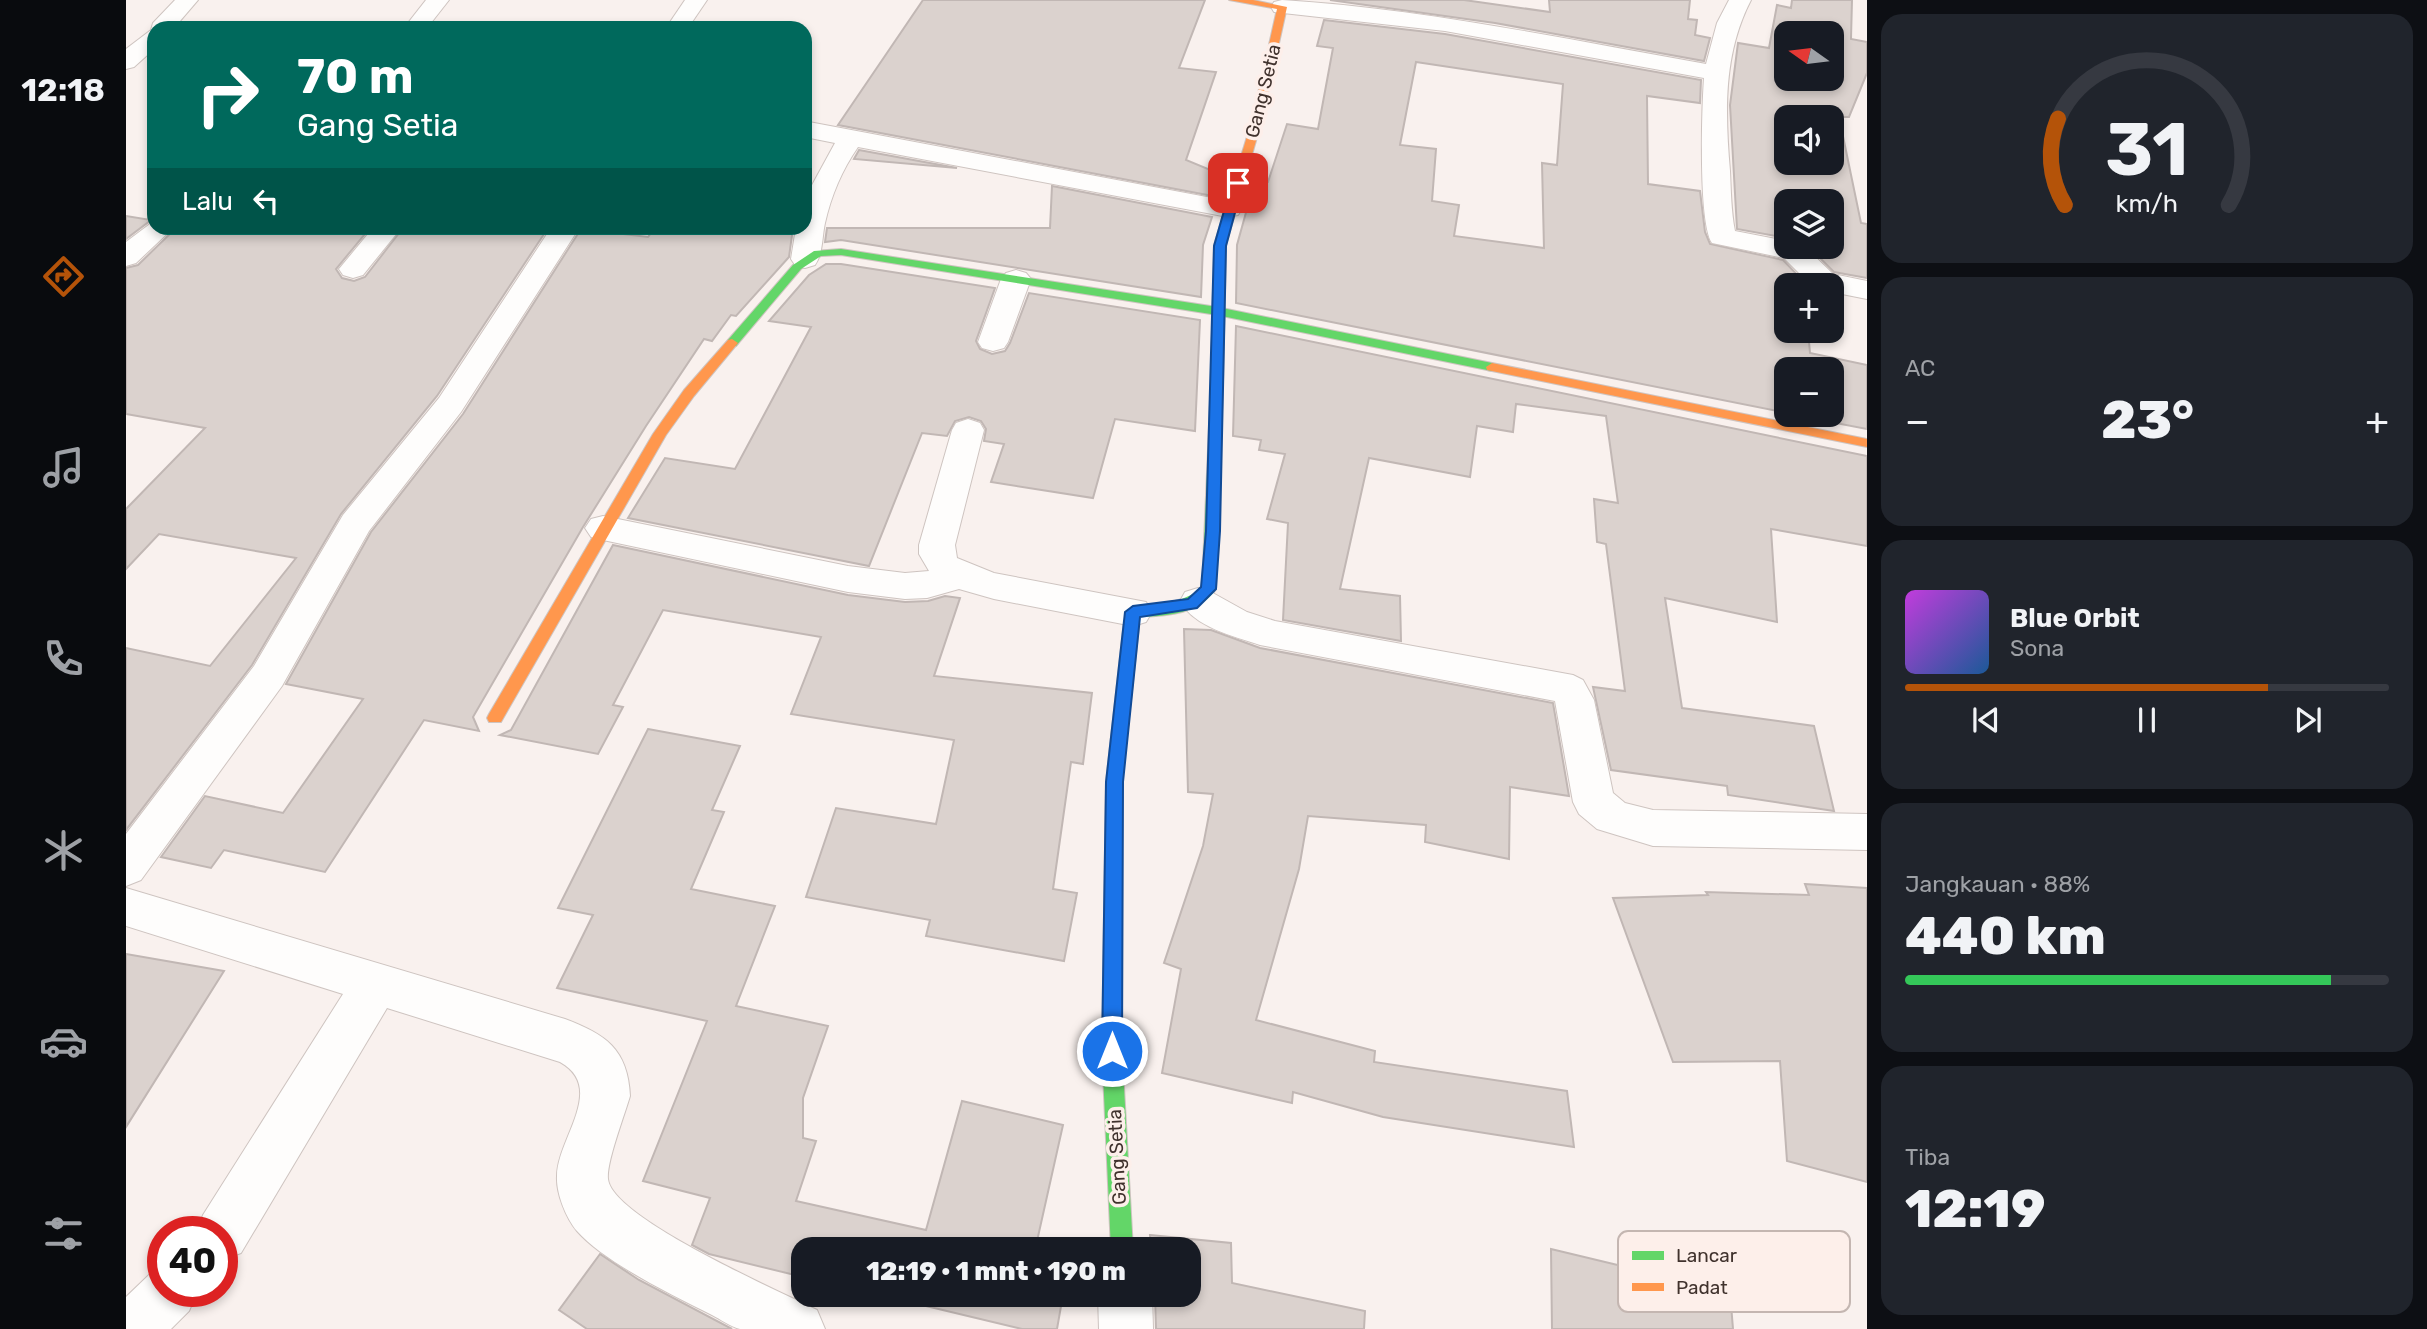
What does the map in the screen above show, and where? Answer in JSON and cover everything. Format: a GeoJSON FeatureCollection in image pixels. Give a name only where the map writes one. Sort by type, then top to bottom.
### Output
{"type":"FeatureCollection","features":[{"type":"Feature","properties":{"kind":"street"},"geometry":{"type":"LineString","coordinates":[[168,21],[187,0]]}},
{"type":"Feature","properties":{"kind":"street"},"geometry":{"type":"LineString","coordinates":[[421,21],[438,0]]}},
{"type":"Feature","properties":{"kind":"street"},"geometry":{"type":"LineString","coordinates":[[682,21],[696,0]]}},
{"type":"Feature","properties":{"kind":"street"},"geometry":{"type":"LineString","coordinates":[[1234,0],[1282,7],[1340,9],[1442,23],[1715,73]]}},
{"type":"Feature","properties":{"kind":"street"},"geometry":{"type":"LineString","coordinates":[[1740,0],[1724,29],[1715,73],[1719,219],[1722,237],[1793,251],[1823,281],[1867,290]]}},
{"type":"Feature","properties":{"kind":"street","name":"Gang Setia"},"geometry":{"type":"LineString","coordinates":[[1198,601],[1209,589],[1210,579],[1220,246],[1228,209],[1247,157],[1282,7]]}},
{"type":"Feature","properties":{"kind":"street"},"geometry":{"type":"LineString","coordinates":[[126,62],[147,42]]}},
{"type":"Feature","properties":{"kind":"street"},"geometry":{"type":"LineString","coordinates":[[812,131],[1228,209]]}},
{"type":"Feature","properties":{"kind":"street"},"geometry":{"type":"LineString","coordinates":[[812,211],[832,163],[851,138]]}},
{"type":"Feature","properties":{"kind":"street"},"geometry":{"type":"LineString","coordinates":[[126,257],[151,235]]}},
{"type":"Feature","properties":{"kind":"street"},"geometry":{"type":"LineString","coordinates":[[353,269],[381,235]]}},
{"type":"Feature","properties":{"kind":"street"},"geometry":{"type":"LineString","coordinates":[[126,867],[268,676],[355,524],[450,405],[561,235]]}},
{"type":"Feature","properties":{"kind":"street"},"geometry":{"type":"LineString","coordinates":[[806,259],[807,235]]}},
{"type":"Feature","properties":{"kind":"street"},"geometry":{"type":"LineString","coordinates":[[495,718],[603,528],[689,393],[806,259],[818,253],[841,252],[1217,311],[1867,443]]}},
{"type":"Feature","properties":{"kind":"street"},"geometry":{"type":"LineString","coordinates":[[993,342],[1016,279]]}},
{"type":"Feature","properties":{"kind":"street"},"geometry":{"type":"LineString","coordinates":[[968,430],[937,545],[939,561],[959,576],[994,586],[1133,612],[1184,606],[1198,601],[1234,622],[1273,635],[1559,686],[1569,691],[1574,700],[1594,802],[1612,817],[1653,828],[1867,832]]}},
{"type":"Feature","properties":{"kind":"street"},"geometry":{"type":"LineString","coordinates":[[603,528],[860,580],[905,586],[927,585],[959,576]]}},
{"type":"Feature","properties":{"kind":"street","name":"Gang Setia"},"geometry":{"type":"LineString","coordinates":[[1121,1237],[1112,1051],[1114,782],[1133,612]]}},
{"type":"Feature","properties":{"kind":"street"},"geometry":{"type":"LineString","coordinates":[[126,907],[565,1041],[586,1050],[603,1069],[606,1083],[605,1096],[582,1176],[587,1199],[596,1213],[632,1241],[684,1273],[797,1329]]}},
{"type":"Feature","properties":{"kind":"street"},"geometry":{"type":"LineString","coordinates":[[233,1216],[376,983]]}},
{"type":"Feature","properties":{"kind":"street"},"geometry":{"type":"LineString","coordinates":[[137,1329],[154,1307]]}},
{"type":"Feature","properties":{"kind":"street"},"geometry":{"type":"LineString","coordinates":[[1125,1307],[1126,1329]]}},
{"type":"Feature","properties":{"kind":"building"},"geometry":{"type":"Polygon","coordinates":[[[923,0],[1205,0],[1179,68],[1216,72],[1186,160],[1225,176],[1218,197],[838,125],[923,0]]]}},
{"type":"Feature","properties":{"kind":"building"},"geometry":{"type":"Polygon","coordinates":[[[1330,0],[1464,0],[1550,12],[1549,0],[1690,0],[1688,19],[1697,20],[1695,35],[1710,38],[1704,61],[1495,23],[1330,0]]]}},
{"type":"Feature","properties":{"kind":"building"},"geometry":{"type":"Polygon","coordinates":[[[1792,0],[1852,0],[1851,39],[1867,42],[1867,73],[1849,117],[1844,117],[1844,105],[1774,105],[1774,175],[1844,175],[1844,141],[1861,223],[1867,224],[1867,278],[1834,272],[1821,259],[1844,259],[1844,189],[1774,189],[1774,236],[1737,229],[1730,105],[1738,43],[1769,48],[1774,21],[1774,91],[1844,91],[1844,21],[1774,21],[1777,5],[1791,8],[1792,0]]]}},
{"type":"Feature","properties":{"kind":"building"},"geometry":{"type":"Polygon","coordinates":[[[1324,20],[1445,34],[1701,80],[1700,103],[1647,96],[1648,184],[1700,191],[1705,232],[1710,244],[1783,260],[1795,273],[1774,273],[1774,343],[1809,343],[1810,353],[1829,357],[1774,357],[1774,410],[1236,303],[1237,245],[1255,180],[1268,182],[1287,124],[1318,129],[1333,48],[1317,46],[1324,20]],[[1416,62],[1400,145],[1436,149],[1432,201],[1459,205],[1454,236],[1544,248],[1542,163],[1557,165],[1563,84],[1416,62]]]}},
{"type":"Feature","properties":{"kind":"building"},"geometry":{"type":"Polygon","coordinates":[[[859,150],[957,168],[854,159],[859,150]]]}},
{"type":"Feature","properties":{"kind":"building"},"geometry":{"type":"Polygon","coordinates":[[[1052,186],[1212,217],[1203,245],[1201,297],[841,240],[825,242],[827,228],[1050,228],[1052,186]]]}},
{"type":"Feature","properties":{"kind":"building"},"geometry":{"type":"Polygon","coordinates":[[[126,216],[147,219],[147,223],[126,239],[126,216]]]}},
{"type":"Feature","properties":{"kind":"building"},"geometry":{"type":"Polygon","coordinates":[[[169,235],[364,235],[336,269],[342,278],[354,281],[365,277],[398,235],[543,235],[437,396],[341,514],[252,665],[126,830],[126,648],[210,666],[296,558],[159,534],[126,569],[126,509],[205,428],[126,414],[126,268],[138,265],[169,235]]]}},
{"type":"Feature","properties":{"kind":"building"},"geometry":{"type":"Polygon","coordinates":[[[577,235],[792,235],[789,257],[736,316],[731,315],[712,341],[704,339],[646,426],[583,527],[473,717],[479,731],[424,720],[325,872],[224,850],[211,868],[161,857],[205,796],[283,813],[363,699],[286,684],[371,532],[463,414],[577,235]]]}},
{"type":"Feature","properties":{"kind":"building"},"geometry":{"type":"Polygon","coordinates":[[[826,264],[841,264],[995,288],[976,341],[980,349],[992,354],[1005,351],[1010,343],[1029,293],[1200,320],[1195,431],[1115,419],[1093,498],[991,482],[1004,444],[984,441],[986,429],[981,421],[969,417],[955,421],[947,436],[922,433],[869,566],[628,518],[665,458],[735,469],[811,327],[769,321],[809,275],[826,264]]]}},
{"type":"Feature","properties":{"kind":"building"},"geometry":{"type":"Polygon","coordinates":[[[1236,326],[1867,456],[1867,546],[1771,529],[1777,622],[1665,598],[1682,708],[1814,726],[1834,811],[1728,795],[1727,786],[1611,770],[1593,687],[1625,691],[1606,544],[1597,542],[1594,499],[1618,503],[1606,416],[1516,404],[1513,432],[1477,426],[1470,477],[1369,458],[1340,589],[1400,596],[1401,641],[1283,620],[1288,523],[1267,519],[1285,454],[1259,450],[1261,440],[1233,436],[1236,326]]]}},
{"type":"Feature","properties":{"kind":"building"},"geometry":{"type":"Polygon","coordinates":[[[1844,360],[1867,365],[1867,429],[1844,425],[1844,360]]]}},
{"type":"Feature","properties":{"kind":"building"},"geometry":{"type":"Polygon","coordinates":[[[613,545],[848,595],[905,602],[928,601],[945,596],[960,598],[934,676],[1092,693],[1083,764],[1071,762],[1053,889],[1077,893],[1064,961],[926,936],[930,920],[806,897],[836,808],[936,824],[954,740],[791,714],[821,637],[663,610],[613,705],[623,707],[598,754],[500,735],[511,730],[613,545]]]}},
{"type":"Feature","properties":{"kind":"building"},"geometry":{"type":"Polygon","coordinates":[[[1184,629],[1211,630],[1260,648],[1553,703],[1569,796],[1510,787],[1509,859],[1425,842],[1426,825],[1308,816],[1299,869],[1256,1020],[1375,1051],[1374,1062],[1567,1091],[1574,1147],[1383,1117],[1293,1092],[1292,1103],[1162,1073],[1181,969],[1164,963],[1203,846],[1213,794],[1188,792],[1184,629]]]}},
{"type":"Feature","properties":{"kind":"building"},"geometry":{"type":"Polygon","coordinates":[[[648,729],[740,746],[712,810],[724,812],[691,889],[775,906],[736,1006],[828,1026],[803,1098],[803,1138],[816,1141],[796,1201],[926,1230],[962,1101],[1063,1125],[1038,1237],[791,1237],[791,1274],[709,1254],[692,1245],[710,1198],[643,1181],[707,1021],[557,988],[593,915],[558,908],[648,729]]]}},
{"type":"Feature","properties":{"kind":"building"},"geometry":{"type":"Polygon","coordinates":[[[1805,884],[1867,888],[1867,1182],[1787,1161],[1780,1061],[1673,1062],[1613,898],[1708,895],[1706,892],[1809,895],[1805,884]]]}},
{"type":"Feature","properties":{"kind":"building"},"geometry":{"type":"Polygon","coordinates":[[[126,954],[224,971],[126,1127],[126,954]]]}},
{"type":"Feature","properties":{"kind":"building"},"geometry":{"type":"Polygon","coordinates":[[[1201,1240],[1231,1243],[1232,1283],[1365,1311],[1364,1329],[1156,1329],[1155,1307],[1201,1307],[1201,1240]]]}},
{"type":"Feature","properties":{"kind":"building"},"geometry":{"type":"Polygon","coordinates":[[[1551,1249],[1618,1265],[1618,1312],[1732,1312],[1733,1329],[1552,1329],[1551,1249]]]}},
{"type":"Feature","properties":{"kind":"building"},"geometry":{"type":"Polygon","coordinates":[[[600,1254],[639,1280],[732,1329],[587,1329],[559,1310],[600,1254]]]}},
{"type":"Feature","properties":{"kind":"building"},"geometry":{"type":"Polygon","coordinates":[[[930,1307],[1061,1307],[1057,1329],[1022,1329],[930,1307]]]}},
{"type":"Feature","properties":{"kind":"traffic: fast"},"geometry":{"type":"LineString","coordinates":[[732,343],[797,267],[818,253],[841,252],[1217,311],[1492,367]]}},
{"type":"Feature","properties":{"kind":"traffic: fast"},"geometry":{"type":"LineString","coordinates":[[1121,1237],[1112,1051],[1114,782],[1133,612],[1184,606],[1201,597],[1209,589],[1217,381]]}},
{"type":"Feature","properties":{"kind":"traffic: slow"},"geometry":{"type":"LineString","coordinates":[[1217,381],[1220,245],[1257,120],[1282,7],[1234,0]]}},
{"type":"Feature","properties":{"kind":"traffic: slow"},"geometry":{"type":"LineString","coordinates":[[495,718],[660,434],[689,393],[732,343]]}},
{"type":"Feature","properties":{"kind":"traffic: slow"},"geometry":{"type":"LineString","coordinates":[[1492,367],[1867,443]]}},
{"type":"Feature","properties":{"kind":"route"},"geometry":{"type":"LineString","coordinates":[[1112,1051],[1114,782],[1133,612],[1192,604],[1205,596],[1209,589],[1213,531],[1220,246],[1228,209],[1238,183]]}}]}
